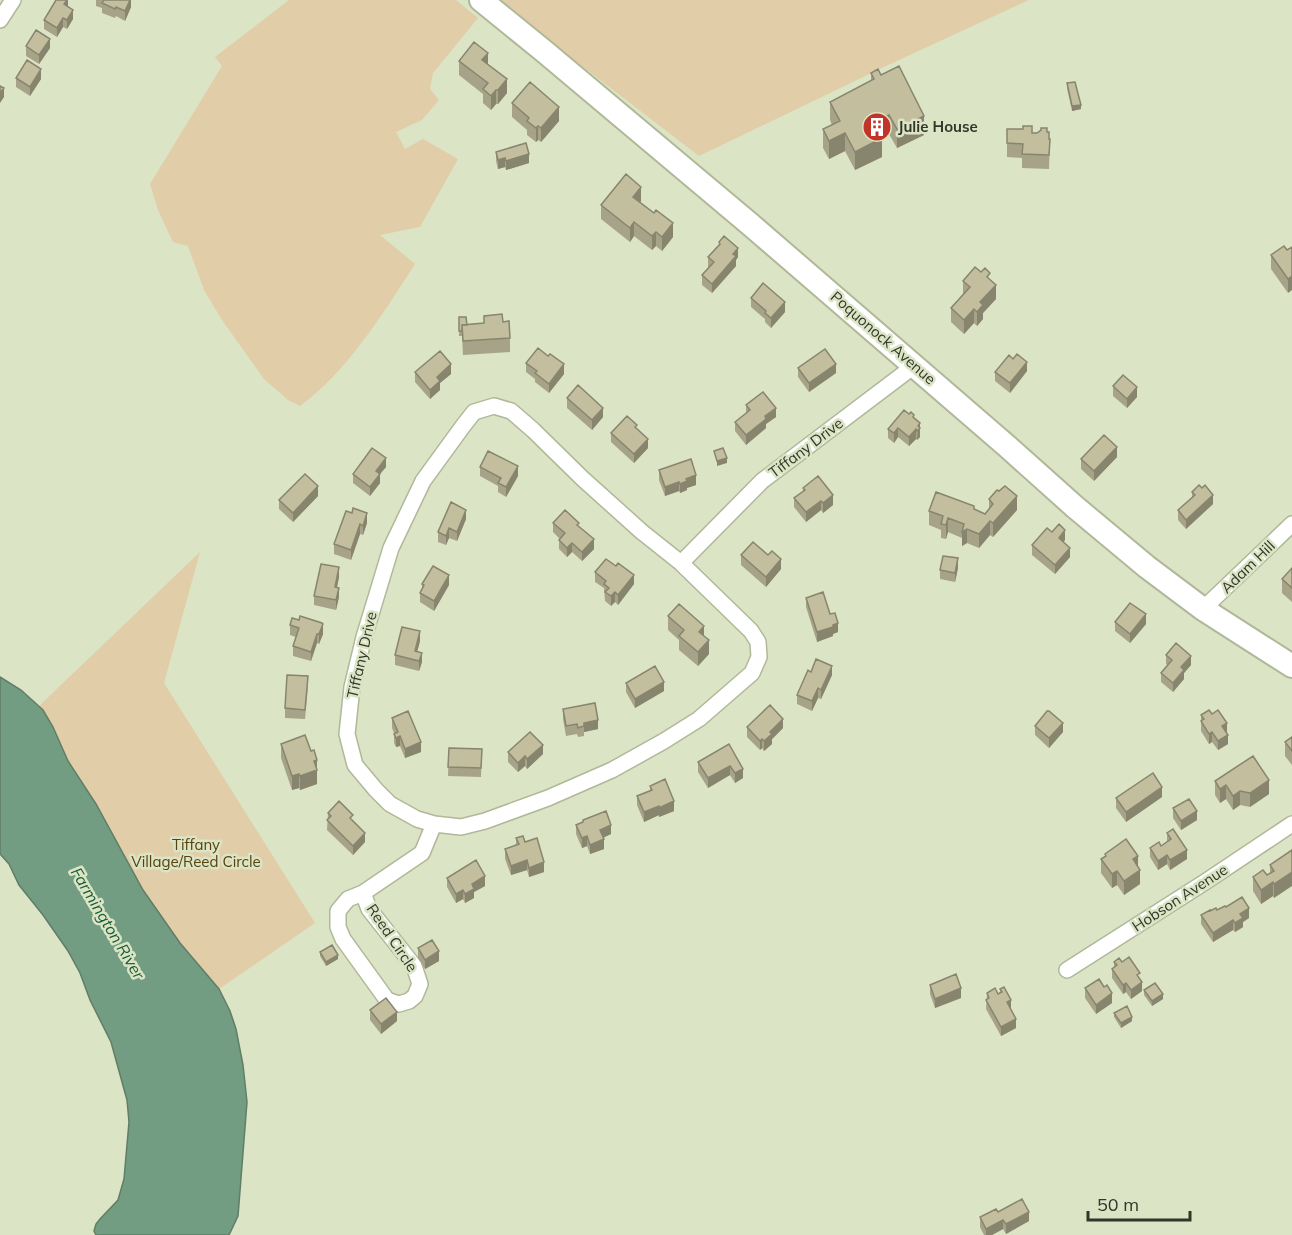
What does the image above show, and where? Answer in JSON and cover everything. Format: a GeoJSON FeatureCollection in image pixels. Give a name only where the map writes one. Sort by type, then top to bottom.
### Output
{"type":"FeatureCollection","features":[{"type":"Feature","properties":{"kind":"main road","name":"Poquonock Avenue"},"geometry":{"type":"LineString","coordinates":[[481,0],[751,225],[1147,567],[1203,609],[1292,666]]}},
{"type":"Feature","properties":{"kind":"street"},"geometry":{"type":"LineString","coordinates":[[0,20],[14,0]]}},
{"type":"Feature","properties":{"kind":"street","name":"Tiffany Drive"},"geometry":{"type":"LineString","coordinates":[[681,563],[762,481],[914,366]]}},
{"type":"Feature","properties":{"kind":"street","name":"Tiffany Drive"},"geometry":{"type":"LineString","coordinates":[[494,406],[511,411],[634,524],[681,563],[751,631],[758,642],[759,657],[752,673],[699,719],[664,741],[612,771],[548,798],[485,821],[461,827],[434,824],[417,819],[390,804],[355,765],[347,734],[352,687],[391,548],[423,481],[474,412],[494,406]]}},
{"type":"Feature","properties":{"kind":"street","name":"Adam Hill"},"geometry":{"type":"LineString","coordinates":[[1203,609],[1292,524]]}},
{"type":"Feature","properties":{"kind":"street","name":"Reed Circle"},"geometry":{"type":"LineString","coordinates":[[363,893],[369,909],[414,966],[420,984],[415,996],[409,1001],[399,1004],[387,1000],[343,939],[338,927],[338,911],[348,899],[363,893],[422,853],[434,824]]}},
{"type":"Feature","properties":{"kind":"street","name":"Hobson Avenue"},"geometry":{"type":"LineString","coordinates":[[1068,970],[1292,824]]}},
{"type":"Feature","properties":{"kind":"green space"},"geometry":{"type":"Polygon","coordinates":[[[289,0],[456,0],[478,18],[433,73],[430,89],[439,100],[422,120],[396,132],[405,149],[423,139],[458,159],[420,227],[380,235],[415,264],[349,359],[300,406],[288,400],[264,379],[222,320],[204,290],[188,246],[173,242],[158,210],[150,184],[222,66],[215,57],[289,0]]]}},
{"type":"Feature","properties":{"kind":"green space"},"geometry":{"type":"Polygon","coordinates":[[[496,0],[1029,0],[699,156],[496,0]]]}},
{"type":"Feature","properties":{"kind":"green space","name":"Tiffany Village/Reed Circle"},"geometry":{"type":"Polygon","coordinates":[[[200,552],[164,683],[315,923],[219,989],[180,943],[143,890],[96,804],[68,761],[48,718],[39,706],[200,552]]]}},
{"type":"Feature","properties":{"kind":"water","name":"Farmington River"},"geometry":{"type":"Polygon","coordinates":[[[0,677],[21,690],[43,710],[68,761],[96,804],[143,890],[180,943],[219,989],[230,1011],[243,1065],[247,1102],[238,1216],[229,1235],[96,1235],[94,1231],[96,1224],[118,1200],[124,1179],[129,1122],[127,1100],[111,1042],[90,1000],[80,973],[68,951],[19,885],[9,864],[0,854],[0,677]]]}},
{"type":"Feature","properties":{"kind":"building"},"geometry":{"type":"Polygon","coordinates":[[[56,0],[67,0],[64,4],[73,10],[67,20],[63,18],[57,28],[44,20],[56,0]]]}},
{"type":"Feature","properties":{"kind":"building"},"geometry":{"type":"Polygon","coordinates":[[[104,0],[130,0],[125,11],[102,3],[104,0]]]}},
{"type":"Feature","properties":{"kind":"building"},"geometry":{"type":"Polygon","coordinates":[[[36,30],[50,39],[39,55],[26,46],[36,30]]]}},
{"type":"Feature","properties":{"kind":"building"},"geometry":{"type":"Polygon","coordinates":[[[474,42],[488,53],[482,60],[507,79],[491,96],[483,89],[488,83],[459,61],[474,42]]]}},
{"type":"Feature","properties":{"kind":"building"},"geometry":{"type":"Polygon","coordinates":[[[27,60],[41,69],[30,87],[16,78],[27,60]]]}},
{"type":"Feature","properties":{"kind":"building","name":"Julie House"},"geometry":{"type":"Polygon","coordinates":[[[899,66],[924,116],[897,129],[889,115],[874,123],[882,138],[855,152],[845,133],[829,141],[823,129],[840,121],[830,102],[874,79],[871,73],[878,69],[881,75],[899,66]]]}},
{"type":"Feature","properties":{"kind":"building"},"geometry":{"type":"Polygon","coordinates":[[[530,82],[559,107],[541,128],[538,126],[536,128],[527,121],[529,118],[512,103],[530,82]]]}},
{"type":"Feature","properties":{"kind":"building"},"geometry":{"type":"Polygon","coordinates":[[[1075,82],[1081,105],[1072,106],[1067,83],[1075,82]]]}},
{"type":"Feature","properties":{"kind":"building"},"geometry":{"type":"Polygon","coordinates":[[[1023,126],[1032,126],[1032,133],[1037,133],[1041,128],[1047,128],[1050,139],[1049,155],[1022,154],[1023,144],[1007,143],[1007,129],[1023,129],[1023,126]]]}},
{"type":"Feature","properties":{"kind":"building"},"geometry":{"type":"Polygon","coordinates":[[[526,143],[529,154],[506,161],[505,158],[498,160],[496,152],[526,143]]]}},
{"type":"Feature","properties":{"kind":"building"},"geometry":{"type":"Polygon","coordinates":[[[626,174],[641,187],[633,197],[654,213],[656,210],[673,223],[662,237],[656,232],[652,236],[634,222],[630,228],[601,205],[626,174]]]}},
{"type":"Feature","properties":{"kind":"building"},"geometry":{"type":"Polygon","coordinates":[[[724,236],[738,248],[733,254],[736,256],[712,284],[702,275],[714,262],[708,257],[724,236]]]}},
{"type":"Feature","properties":{"kind":"building"},"geometry":{"type":"Polygon","coordinates":[[[1284,246],[1287,250],[1292,247],[1292,276],[1288,279],[1271,255],[1284,246]]]}},
{"type":"Feature","properties":{"kind":"building"},"geometry":{"type":"Polygon","coordinates":[[[975,267],[981,272],[985,268],[990,273],[987,277],[996,285],[980,302],[983,305],[977,312],[974,309],[964,320],[951,308],[970,287],[963,281],[975,267]]]}},
{"type":"Feature","properties":{"kind":"building"},"geometry":{"type":"Polygon","coordinates":[[[763,283],[785,302],[771,318],[751,298],[763,283]]]}},
{"type":"Feature","properties":{"kind":"building"},"geometry":{"type":"Polygon","coordinates":[[[502,314],[503,322],[509,321],[510,338],[463,341],[462,325],[484,323],[484,316],[502,314]]]}},
{"type":"Feature","properties":{"kind":"building"},"geometry":{"type":"Polygon","coordinates":[[[459,317],[466,317],[467,325],[462,325],[462,331],[459,331],[459,317]]]}},
{"type":"Feature","properties":{"kind":"building"},"geometry":{"type":"Polygon","coordinates":[[[538,348],[564,364],[549,384],[526,363],[538,348]]]}},
{"type":"Feature","properties":{"kind":"building"},"geometry":{"type":"Polygon","coordinates":[[[825,349],[836,364],[809,383],[798,368],[825,349]]]}},
{"type":"Feature","properties":{"kind":"building"},"geometry":{"type":"Polygon","coordinates":[[[440,351],[451,364],[437,377],[440,381],[430,390],[415,372],[440,351]]]}},
{"type":"Feature","properties":{"kind":"building"},"geometry":{"type":"Polygon","coordinates":[[[1017,354],[1027,362],[1010,383],[995,372],[1009,355],[1013,359],[1017,354]]]}},
{"type":"Feature","properties":{"kind":"building"},"geometry":{"type":"Polygon","coordinates":[[[1123,375],[1137,387],[1127,399],[1113,386],[1123,375]]]}},
{"type":"Feature","properties":{"kind":"building"},"geometry":{"type":"Polygon","coordinates":[[[578,385],[603,408],[592,420],[567,398],[578,385]]]}},
{"type":"Feature","properties":{"kind":"building"},"geometry":{"type":"Polygon","coordinates":[[[763,392],[776,408],[746,435],[735,422],[750,410],[746,405],[763,392]]]}},
{"type":"Feature","properties":{"kind":"building"},"geometry":{"type":"Polygon","coordinates":[[[904,410],[909,414],[911,412],[920,423],[918,426],[920,428],[909,437],[898,428],[894,433],[888,429],[904,410]]]}},
{"type":"Feature","properties":{"kind":"building"},"geometry":{"type":"Polygon","coordinates":[[[627,416],[648,439],[634,454],[611,433],[627,416]]]}},
{"type":"Feature","properties":{"kind":"building"},"geometry":{"type":"Polygon","coordinates":[[[1104,435],[1117,447],[1094,471],[1081,459],[1104,435]]]}},
{"type":"Feature","properties":{"kind":"building"},"geometry":{"type":"Polygon","coordinates":[[[372,448],[386,458],[376,471],[380,474],[370,487],[353,474],[372,448]]]}},
{"type":"Feature","properties":{"kind":"building"},"geometry":{"type":"Polygon","coordinates":[[[723,448],[727,458],[717,461],[714,451],[723,448]]]}},
{"type":"Feature","properties":{"kind":"building"},"geometry":{"type":"Polygon","coordinates":[[[488,451],[518,466],[506,487],[498,483],[501,478],[480,467],[488,451]]]}},
{"type":"Feature","properties":{"kind":"building"},"geometry":{"type":"Polygon","coordinates":[[[691,459],[696,475],[680,484],[679,482],[665,487],[659,470],[691,459]]]}},
{"type":"Feature","properties":{"kind":"building"},"geometry":{"type":"Polygon","coordinates":[[[305,474],[318,486],[293,513],[279,500],[305,474]]]}},
{"type":"Feature","properties":{"kind":"building"},"geometry":{"type":"Polygon","coordinates":[[[818,476],[833,495],[806,512],[794,498],[818,476]]]}},
{"type":"Feature","properties":{"kind":"building"},"geometry":{"type":"Polygon","coordinates":[[[1199,485],[1202,488],[1205,485],[1213,495],[1186,520],[1178,510],[1195,495],[1192,492],[1199,485]]]}},
{"type":"Feature","properties":{"kind":"building"},"geometry":{"type":"Polygon","coordinates":[[[1005,486],[1017,496],[993,523],[990,521],[979,534],[967,529],[962,532],[964,524],[948,518],[946,525],[941,524],[943,516],[929,511],[936,492],[974,506],[974,509],[985,514],[993,504],[989,499],[997,490],[1005,486]]]}},
{"type":"Feature","properties":{"kind":"building"},"geometry":{"type":"Polygon","coordinates":[[[451,502],[466,510],[457,532],[449,528],[446,536],[438,532],[451,502]]]}},
{"type":"Feature","properties":{"kind":"building"},"geometry":{"type":"Polygon","coordinates":[[[353,508],[367,513],[363,526],[360,524],[351,550],[334,544],[346,511],[352,513],[353,508]]]}},
{"type":"Feature","properties":{"kind":"building"},"geometry":{"type":"Polygon","coordinates":[[[565,510],[579,523],[577,525],[594,539],[582,552],[572,543],[567,548],[559,540],[565,533],[553,523],[565,510]]]}},
{"type":"Feature","properties":{"kind":"building"},"geometry":{"type":"Polygon","coordinates":[[[1059,524],[1065,530],[1059,538],[1070,548],[1055,565],[1032,545],[1047,528],[1052,532],[1059,524]]]}},
{"type":"Feature","properties":{"kind":"building"},"geometry":{"type":"Polygon","coordinates":[[[753,542],[768,555],[772,551],[781,559],[766,577],[741,555],[753,542]]]}},
{"type":"Feature","properties":{"kind":"building"},"geometry":{"type":"Polygon","coordinates":[[[943,556],[958,558],[955,573],[940,570],[943,556]]]}},
{"type":"Feature","properties":{"kind":"building"},"geometry":{"type":"Polygon","coordinates":[[[606,559],[616,566],[618,563],[634,575],[618,595],[615,592],[611,596],[605,592],[609,588],[604,584],[606,581],[595,572],[606,559]]]}},
{"type":"Feature","properties":{"kind":"building"},"geometry":{"type":"Polygon","coordinates":[[[321,564],[339,567],[335,587],[339,588],[336,600],[314,596],[321,564]]]}},
{"type":"Feature","properties":{"kind":"building"},"geometry":{"type":"Polygon","coordinates":[[[433,566],[449,575],[434,601],[420,593],[424,585],[422,584],[433,566]]]}},
{"type":"Feature","properties":{"kind":"building"},"geometry":{"type":"Polygon","coordinates":[[[1292,568],[1292,588],[1282,579],[1292,568]]]}},
{"type":"Feature","properties":{"kind":"building"},"geometry":{"type":"Polygon","coordinates":[[[823,592],[830,614],[835,613],[838,623],[817,632],[806,598],[823,592]]]}},
{"type":"Feature","properties":{"kind":"building"},"geometry":{"type":"Polygon","coordinates":[[[1130,603],[1146,614],[1130,634],[1115,622],[1130,603]]]}},
{"type":"Feature","properties":{"kind":"building"},"geometry":{"type":"Polygon","coordinates":[[[679,604],[704,626],[699,632],[709,640],[698,652],[679,636],[684,630],[668,616],[679,604]]]}},
{"type":"Feature","properties":{"kind":"building"},"geometry":{"type":"Polygon","coordinates":[[[300,616],[323,624],[311,652],[293,646],[299,628],[290,625],[292,618],[299,620],[300,616]]]}},
{"type":"Feature","properties":{"kind":"building"},"geometry":{"type":"Polygon","coordinates":[[[402,627],[420,631],[415,651],[422,653],[419,661],[395,655],[402,627]]]}},
{"type":"Feature","properties":{"kind":"building"},"geometry":{"type":"Polygon","coordinates":[[[1176,643],[1191,656],[1181,667],[1184,670],[1173,683],[1161,673],[1172,660],[1166,655],[1176,643]]]}},
{"type":"Feature","properties":{"kind":"building"},"geometry":{"type":"Polygon","coordinates":[[[816,659],[832,666],[821,690],[818,688],[812,701],[797,695],[808,670],[811,672],[816,659]]]}},
{"type":"Feature","properties":{"kind":"building"},"geometry":{"type":"Polygon","coordinates":[[[655,666],[664,682],[635,699],[626,683],[655,666]]]}},
{"type":"Feature","properties":{"kind":"building"},"geometry":{"type":"Polygon","coordinates":[[[287,675],[308,676],[305,710],[285,708],[287,675]]]}},
{"type":"Feature","properties":{"kind":"building"},"geometry":{"type":"Polygon","coordinates":[[[595,703],[598,720],[584,723],[584,726],[578,728],[577,724],[566,726],[563,709],[595,703]]]}},
{"type":"Feature","properties":{"kind":"building"},"geometry":{"type":"Polygon","coordinates":[[[770,705],[783,719],[770,732],[772,734],[764,741],[762,739],[760,741],[747,727],[770,705]]]}},
{"type":"Feature","properties":{"kind":"building"},"geometry":{"type":"Polygon","coordinates":[[[1209,710],[1212,714],[1218,710],[1227,723],[1222,726],[1228,735],[1218,741],[1212,732],[1209,734],[1201,721],[1204,719],[1201,715],[1209,710]]]}},
{"type":"Feature","properties":{"kind":"building"},"geometry":{"type":"Polygon","coordinates":[[[408,711],[421,742],[405,749],[400,736],[396,738],[394,734],[398,732],[392,718],[408,711]]]}},
{"type":"Feature","properties":{"kind":"building"},"geometry":{"type":"Polygon","coordinates":[[[1047,711],[1063,723],[1049,738],[1035,726],[1047,711]]]}},
{"type":"Feature","properties":{"kind":"building"},"geometry":{"type":"Polygon","coordinates":[[[530,732],[543,745],[527,759],[525,756],[518,763],[508,752],[530,732]]]}},
{"type":"Feature","properties":{"kind":"building"},"geometry":{"type":"Polygon","coordinates":[[[305,735],[311,751],[314,750],[317,770],[300,776],[299,774],[292,776],[281,744],[305,735]]]}},
{"type":"Feature","properties":{"kind":"building"},"geometry":{"type":"Polygon","coordinates":[[[1292,737],[1292,751],[1285,742],[1292,737]]]}},
{"type":"Feature","properties":{"kind":"building"},"geometry":{"type":"Polygon","coordinates":[[[729,744],[743,769],[735,773],[730,766],[708,778],[698,762],[729,744]]]}},
{"type":"Feature","properties":{"kind":"building"},"geometry":{"type":"Polygon","coordinates":[[[449,748],[482,749],[481,768],[448,767],[449,748]]]}},
{"type":"Feature","properties":{"kind":"building"},"geometry":{"type":"Polygon","coordinates":[[[1253,756],[1269,780],[1250,793],[1240,791],[1233,796],[1226,785],[1220,789],[1215,781],[1253,756]]]}},
{"type":"Feature","properties":{"kind":"building"},"geometry":{"type":"Polygon","coordinates":[[[1153,773],[1162,787],[1126,812],[1116,798],[1153,773]]]}},
{"type":"Feature","properties":{"kind":"building"},"geometry":{"type":"Polygon","coordinates":[[[665,779],[674,801],[644,812],[637,796],[652,790],[650,786],[665,779]]]}},
{"type":"Feature","properties":{"kind":"building"},"geometry":{"type":"Polygon","coordinates":[[[1189,799],[1197,811],[1181,821],[1173,808],[1189,799]]]}},
{"type":"Feature","properties":{"kind":"building"},"geometry":{"type":"Polygon","coordinates":[[[339,801],[353,815],[350,818],[365,833],[353,846],[327,820],[331,816],[328,813],[339,801]]]}},
{"type":"Feature","properties":{"kind":"building"},"geometry":{"type":"Polygon","coordinates":[[[606,811],[611,825],[600,830],[604,839],[590,845],[587,836],[582,838],[576,825],[606,811]]]}},
{"type":"Feature","properties":{"kind":"building"},"geometry":{"type":"Polygon","coordinates":[[[1173,829],[1187,850],[1170,860],[1167,855],[1158,861],[1150,848],[1159,842],[1161,846],[1171,839],[1167,833],[1173,829]]]}},
{"type":"Feature","properties":{"kind":"building"},"geometry":{"type":"Polygon","coordinates":[[[523,836],[525,842],[537,838],[544,862],[529,868],[527,860],[511,866],[505,849],[519,844],[516,838],[523,836]]]}},
{"type":"Feature","properties":{"kind":"building"},"geometry":{"type":"Polygon","coordinates":[[[1126,839],[1138,856],[1133,859],[1140,870],[1124,881],[1117,871],[1112,874],[1101,859],[1126,839]]]}},
{"type":"Feature","properties":{"kind":"building"},"geometry":{"type":"Polygon","coordinates":[[[1292,850],[1292,872],[1261,890],[1253,877],[1263,870],[1267,875],[1274,871],[1270,865],[1292,850]]]}},
{"type":"Feature","properties":{"kind":"building"},"geometry":{"type":"Polygon","coordinates":[[[476,860],[485,876],[472,884],[474,889],[465,894],[463,890],[456,894],[447,878],[476,860]]]}},
{"type":"Feature","properties":{"kind":"building"},"geometry":{"type":"Polygon","coordinates":[[[1242,897],[1249,908],[1240,914],[1243,918],[1235,923],[1233,920],[1213,933],[1201,915],[1216,908],[1217,910],[1226,907],[1242,897]]]}},
{"type":"Feature","properties":{"kind":"building"},"geometry":{"type":"Polygon","coordinates":[[[432,940],[439,951],[425,960],[418,948],[432,940]]]}},
{"type":"Feature","properties":{"kind":"building"},"geometry":{"type":"Polygon","coordinates":[[[332,945],[338,955],[326,962],[320,952],[332,945]]]}},
{"type":"Feature","properties":{"kind":"building"},"geometry":{"type":"Polygon","coordinates":[[[1129,957],[1140,973],[1137,975],[1142,982],[1131,990],[1126,983],[1123,985],[1112,969],[1117,965],[1114,962],[1119,958],[1122,962],[1129,957]]]}},
{"type":"Feature","properties":{"kind":"building"},"geometry":{"type":"Polygon","coordinates":[[[956,974],[961,988],[935,999],[930,985],[956,974]]]}},
{"type":"Feature","properties":{"kind":"building"},"geometry":{"type":"Polygon","coordinates":[[[1099,979],[1112,993],[1096,1005],[1085,988],[1099,979]]]}},
{"type":"Feature","properties":{"kind":"building"},"geometry":{"type":"Polygon","coordinates":[[[1155,983],[1163,994],[1152,1001],[1144,990],[1155,983]]]}},
{"type":"Feature","properties":{"kind":"building"},"geometry":{"type":"Polygon","coordinates":[[[1004,987],[1011,1000],[1007,1002],[1016,1019],[1001,1027],[986,1000],[989,998],[987,993],[995,988],[998,994],[1004,987]]]}},
{"type":"Feature","properties":{"kind":"building"},"geometry":{"type":"Polygon","coordinates":[[[386,998],[397,1012],[381,1024],[370,1010],[386,998]]]}},
{"type":"Feature","properties":{"kind":"building"},"geometry":{"type":"Polygon","coordinates":[[[1127,1006],[1132,1017],[1121,1023],[1114,1013],[1127,1006]]]}},
{"type":"Feature","properties":{"kind":"building"},"geometry":{"type":"Polygon","coordinates":[[[1022,1199],[1029,1212],[1006,1224],[1003,1220],[986,1229],[980,1217],[996,1209],[998,1212],[1022,1199]]]}},
{"type":"Feature","properties":{"kind":"place","name":"Julie House"},"geometry":{"type":"Point","coordinates":[877,127]}}]}
